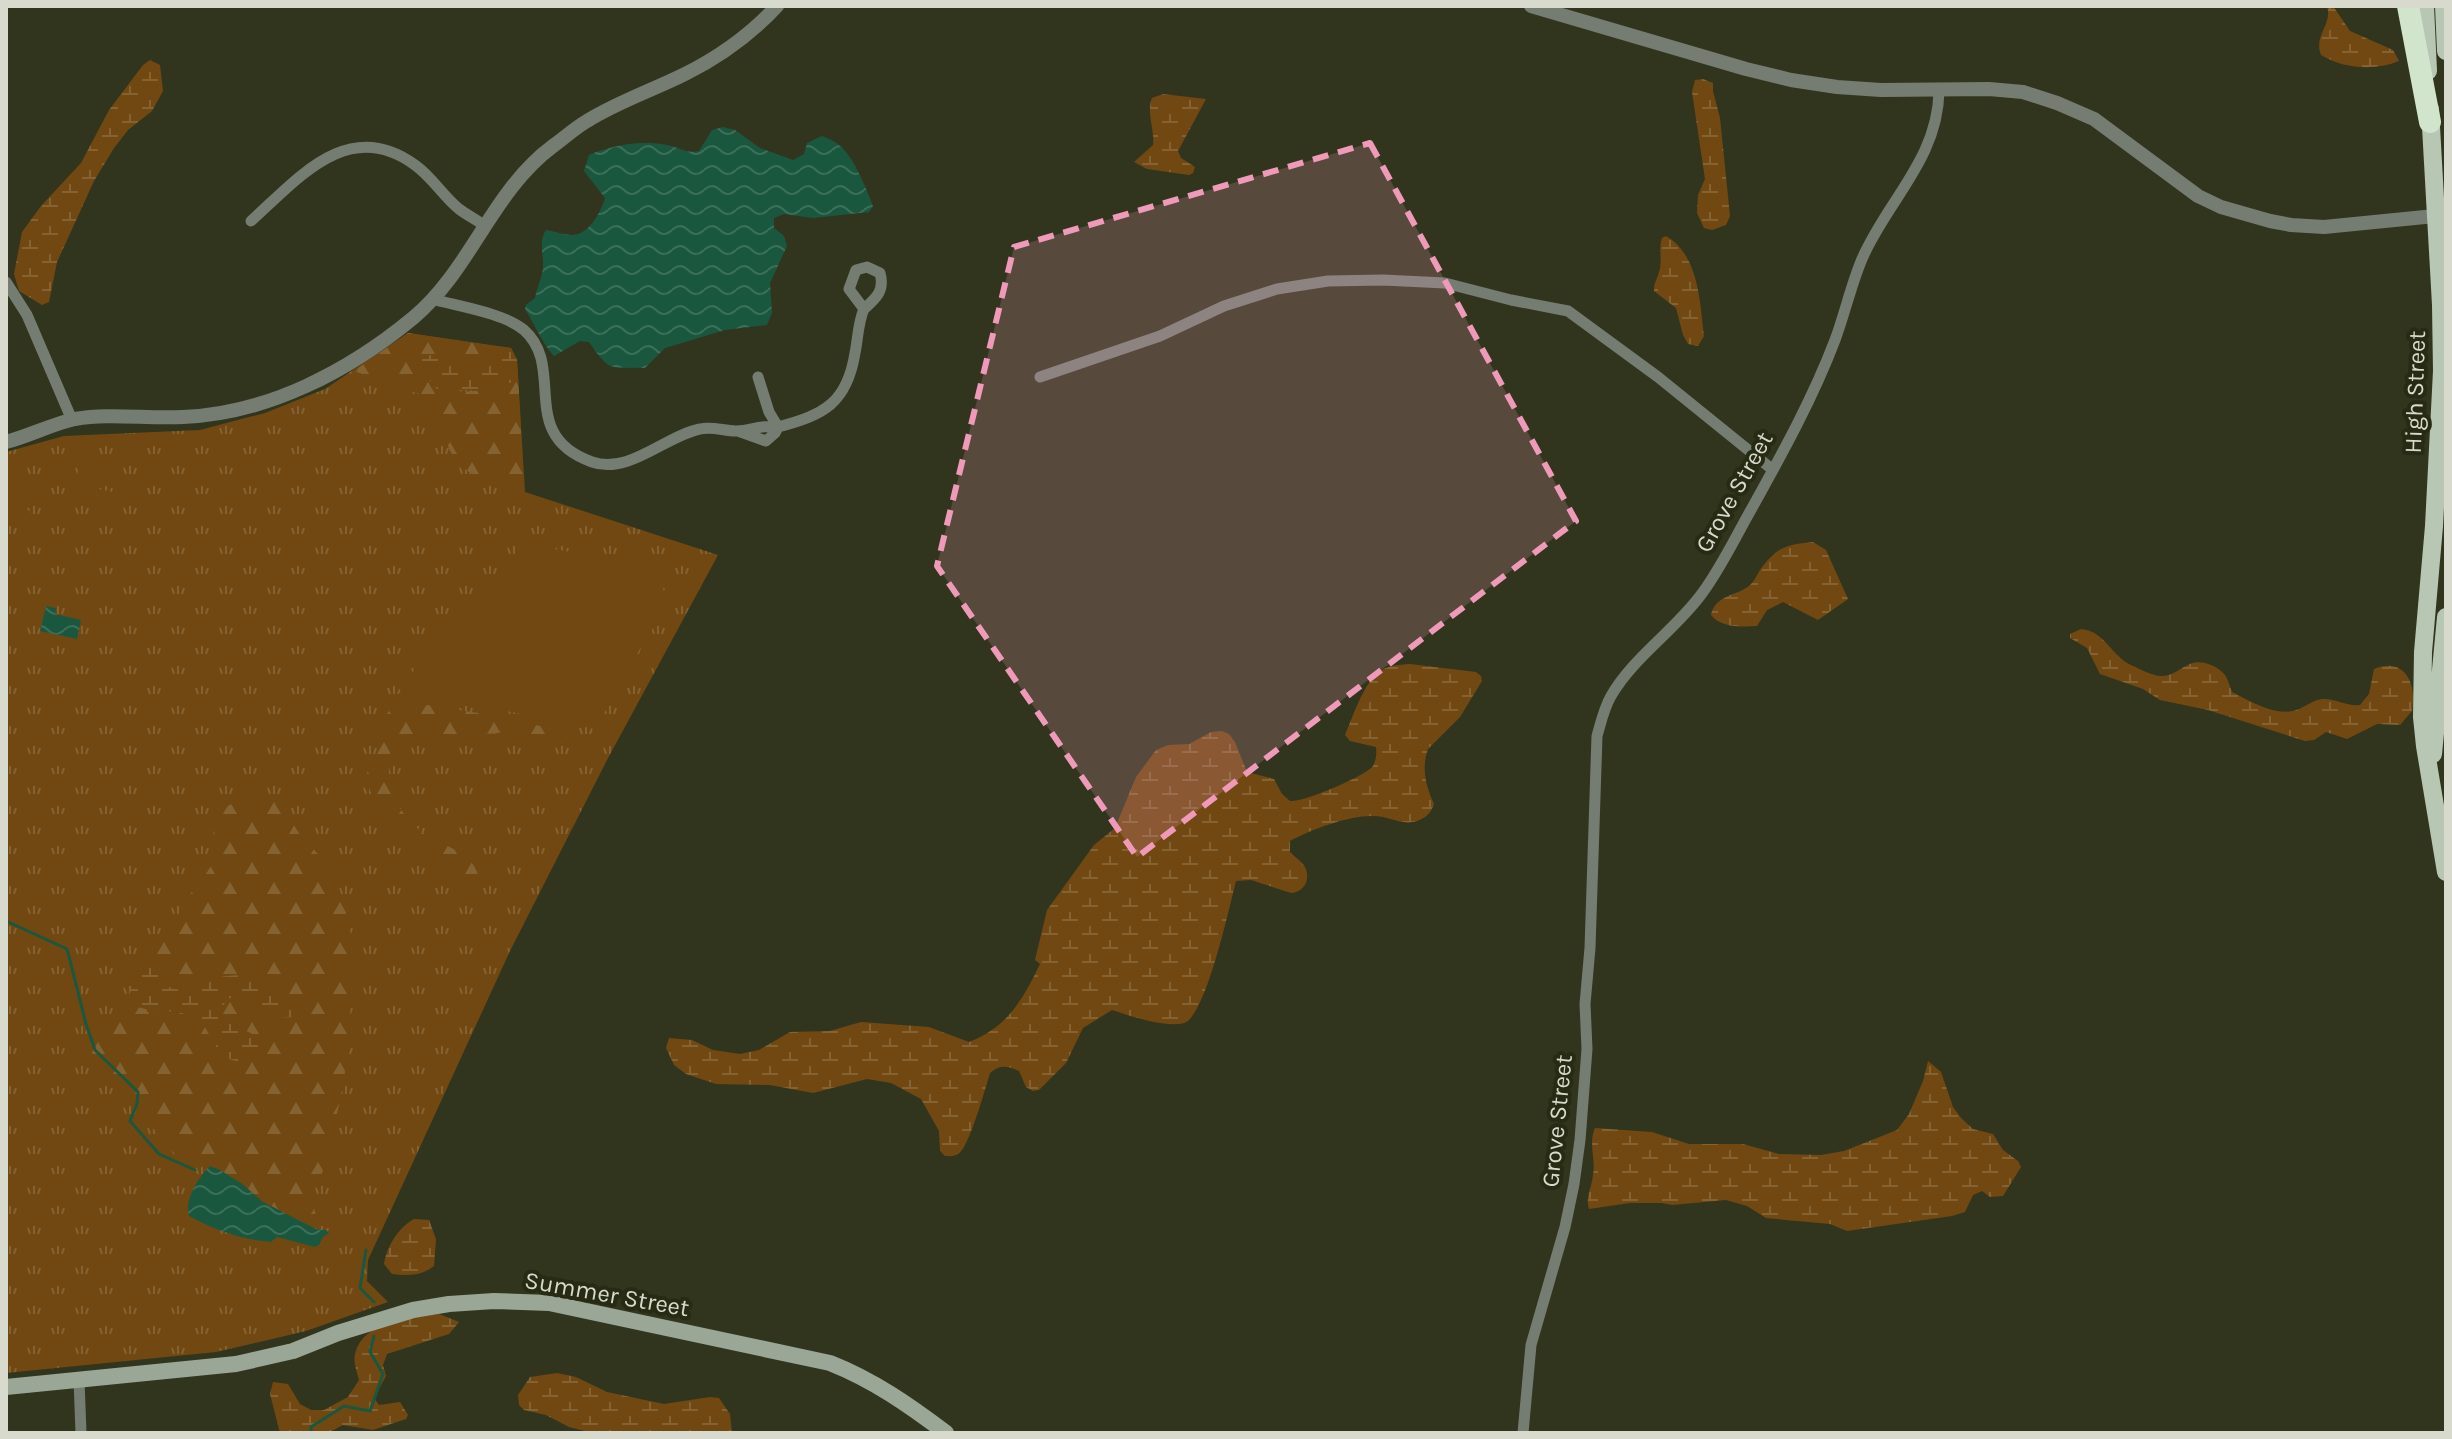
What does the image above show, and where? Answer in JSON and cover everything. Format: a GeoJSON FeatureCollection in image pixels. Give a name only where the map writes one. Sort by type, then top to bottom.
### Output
{"type":"FeatureCollection","features":[{"type":"Feature","properties":{"kind":"highway"},"geometry":{"type":"LineString","coordinates":[[2408,6],[2430,122]]}},
{"type":"Feature","properties":{"kind":"main road","name":"High Street"},"geometry":{"type":"LineString","coordinates":[[2425,6],[2442,338],[2439,551],[2422,684],[2423,732],[2446,872]]}},
{"type":"Feature","properties":{"kind":"main road"},"geometry":{"type":"LineString","coordinates":[[2444,6],[2446,51]]}},
{"type":"Feature","properties":{"kind":"main road","name":"High Street"},"geometry":{"type":"LineString","coordinates":[[2431,778],[2446,617]]}},
{"type":"Feature","properties":{"kind":"main road","name":"Summer Street"},"geometry":{"type":"LineString","coordinates":[[6,1387],[236,1364],[293,1351],[349,1330],[435,1306],[494,1301],[549,1303],[830,1363],[863,1376],[909,1404],[946,1433]]}},
{"type":"Feature","properties":{"kind":"street"},"geometry":{"type":"LineString","coordinates":[[6,442],[72,420],[102,416],[187,417],[233,410],[288,394],[336,372],[414,318],[459,266],[504,196],[526,169],[553,145],[587,121],[712,59],[761,23],[777,6]]}},
{"type":"Feature","properties":{"kind":"street"},"geometry":{"type":"LineString","coordinates":[[1531,6],[1791,80],[1837,87],[2023,92],[2076,110],[2118,136],[2198,196],[2221,207],[2270,221],[2324,227],[2435,216]]}},
{"type":"Feature","properties":{"kind":"street","name":"Grove Street"},"geometry":{"type":"LineString","coordinates":[[1523,1433],[1531,1345],[1565,1227],[1580,1140],[1587,1049],[1585,1004],[1590,948],[1597,736],[1611,695],[1631,669],[1703,592],[1773,470],[1836,339],[1861,261],[1922,157],[1936,117],[1939,91]]}},
{"type":"Feature","properties":{"kind":"street"},"geometry":{"type":"LineString","coordinates":[[251,221],[319,161],[346,150],[370,148],[385,150],[406,159],[459,209],[485,226]]}},
{"type":"Feature","properties":{"kind":"street"},"geometry":{"type":"LineString","coordinates":[[1040,377],[1160,336],[1224,306],[1277,289],[1328,281],[1445,283],[1568,311],[1658,377],[1773,470]]}},
{"type":"Feature","properties":{"kind":"street"},"geometry":{"type":"LineString","coordinates":[[6,282],[27,315],[72,420]]}},
{"type":"Feature","properties":{"kind":"street"},"geometry":{"type":"LineString","coordinates":[[432,299],[502,319],[523,330],[542,360],[545,410],[555,437],[578,456],[595,463],[619,464],[702,428],[738,431],[763,425],[778,427],[809,419],[825,410],[840,395],[852,371],[864,309]]}},
{"type":"Feature","properties":{"kind":"street"},"geometry":{"type":"LineString","coordinates":[[758,377],[769,412],[778,427]]}},
{"type":"Feature","properties":{"kind":"street"},"geometry":{"type":"LineString","coordinates":[[79,1380],[81,1433]]}},
{"type":"Feature","properties":{"kind":"highlighted area"},"geometry":{"type":"Polygon","coordinates":[[[1370,143],[1576,521],[1137,857],[937,566],[1014,247],[1370,143]]]}},
{"type":"Feature","properties":{"kind":"green space"},"geometry":{"type":"Polygon","coordinates":[[[2327,6],[2333,6],[2350,31],[2393,50],[2399,61],[2360,67],[2321,55],[2319,42],[2327,19],[2327,6]]]}},
{"type":"Feature","properties":{"kind":"green space"},"geometry":{"type":"Polygon","coordinates":[[[150,60],[160,65],[163,91],[152,111],[128,130],[114,148],[94,181],[57,262],[49,302],[42,305],[19,291],[14,274],[22,232],[41,206],[81,163],[109,110],[150,60]]]}},
{"type":"Feature","properties":{"kind":"green space"},"geometry":{"type":"Polygon","coordinates":[[[1695,80],[1713,83],[1720,118],[1730,216],[1726,225],[1712,230],[1704,228],[1697,213],[1698,195],[1705,179],[1692,92],[1695,80]]]}},
{"type":"Feature","properties":{"kind":"green space"},"geometry":{"type":"Polygon","coordinates":[[[1163,94],[1206,99],[1178,151],[1181,158],[1195,167],[1189,175],[1147,169],[1134,162],[1153,145],[1150,103],[1152,98],[1163,94]]]}},
{"type":"Feature","properties":{"kind":"green space"},"geometry":{"type":"Polygon","coordinates":[[[1666,236],[1685,255],[1696,281],[1704,336],[1698,346],[1688,344],[1676,308],[1654,291],[1660,268],[1661,242],[1666,236]]]}},
{"type":"Feature","properties":{"kind":"green space"},"geometry":{"type":"Polygon","coordinates":[[[408,333],[511,348],[517,360],[525,492],[718,555],[607,760],[510,951],[368,1260],[367,1281],[388,1302],[306,1331],[216,1352],[6,1373],[6,452],[64,436],[200,430],[265,413],[325,389],[408,333]]]}},
{"type":"Feature","properties":{"kind":"green space"},"geometry":{"type":"Polygon","coordinates":[[[408,333],[501,347],[485,358],[469,363],[452,362],[434,355],[425,375],[436,389],[457,391],[490,389],[518,376],[524,492],[483,479],[461,466],[454,458],[435,411],[422,395],[354,371],[408,333]]]}},
{"type":"Feature","properties":{"kind":"green space"},"geometry":{"type":"Polygon","coordinates":[[[501,347],[511,348],[517,360],[518,376],[510,383],[487,391],[437,389],[418,366],[426,355],[451,363],[471,363],[484,359],[501,347]]]}},
{"type":"Feature","properties":{"kind":"green space"},"geometry":{"type":"Polygon","coordinates":[[[81,457],[118,465],[114,483],[77,475],[81,457]]]}},
{"type":"Feature","properties":{"kind":"green space"},"geometry":{"type":"Polygon","coordinates":[[[6,482],[36,488],[32,506],[6,500],[6,482]]]}},
{"type":"Feature","properties":{"kind":"green space"},"geometry":{"type":"Polygon","coordinates":[[[75,484],[113,492],[109,510],[72,502],[75,484]]]}},
{"type":"Feature","properties":{"kind":"green space"},"geometry":{"type":"Polygon","coordinates":[[[6,506],[31,511],[28,529],[6,524],[6,506]]]}},
{"type":"Feature","properties":{"kind":"green space"},"geometry":{"type":"Polygon","coordinates":[[[1813,542],[1826,550],[1848,599],[1818,620],[1783,602],[1767,610],[1757,626],[1726,624],[1711,615],[1717,603],[1751,584],[1777,552],[1788,546],[1813,542]]]}},
{"type":"Feature","properties":{"kind":"green space"},"geometry":{"type":"Polygon","coordinates":[[[524,543],[657,569],[668,605],[595,729],[398,689],[524,543]]]}},
{"type":"Feature","properties":{"kind":"green space"},"geometry":{"type":"Polygon","coordinates":[[[2081,629],[2096,634],[2124,661],[2154,675],[2170,675],[2199,662],[2209,664],[2225,675],[2232,692],[2261,706],[2285,712],[2322,699],[2360,705],[2369,694],[2374,669],[2394,666],[2401,669],[2410,682],[2412,711],[2400,725],[2377,724],[2347,739],[2326,732],[2314,740],[2305,741],[2208,710],[2160,700],[2143,689],[2100,674],[2087,648],[2070,638],[2070,634],[2081,629]]]}},
{"type":"Feature","properties":{"kind":"green space"},"geometry":{"type":"Polygon","coordinates":[[[1410,664],[1476,672],[1482,681],[1460,717],[1428,749],[1425,777],[1434,804],[1428,815],[1411,822],[1364,816],[1343,820],[1290,841],[1290,852],[1305,867],[1305,884],[1291,893],[1251,880],[1236,881],[1209,981],[1192,1016],[1184,1023],[1168,1024],[1112,1010],[1083,1028],[1066,1063],[1039,1090],[1026,1087],[1019,1071],[997,1068],[990,1073],[967,1141],[958,1154],[945,1156],[940,1151],[939,1131],[921,1099],[891,1083],[867,1079],[813,1093],[770,1085],[716,1084],[686,1074],[674,1065],[666,1048],[669,1038],[692,1040],[713,1050],[740,1054],[759,1050],[790,1032],[830,1031],[861,1022],[929,1027],[969,1042],[983,1036],[1004,1020],[1027,989],[1040,964],[1035,960],[1047,910],[1094,845],[1115,828],[1136,777],[1156,750],[1168,745],[1189,744],[1211,732],[1222,731],[1235,742],[1247,772],[1274,779],[1290,801],[1307,798],[1347,782],[1373,766],[1376,747],[1350,741],[1345,735],[1373,677],[1386,668],[1410,664]]]}},
{"type":"Feature","properties":{"kind":"green space"},"geometry":{"type":"Polygon","coordinates":[[[401,701],[497,716],[561,731],[566,736],[567,744],[511,732],[402,740],[392,746],[389,775],[396,800],[421,831],[462,854],[474,866],[480,883],[479,908],[443,864],[397,831],[371,793],[367,773],[376,753],[381,728],[390,710],[401,701]]]}},
{"type":"Feature","properties":{"kind":"green space"},"geometry":{"type":"Polygon","coordinates":[[[265,792],[283,808],[302,838],[335,877],[356,956],[344,1081],[328,1156],[312,1192],[320,1230],[263,1202],[241,1183],[175,1154],[140,1113],[118,1095],[95,1062],[91,1049],[95,1037],[127,1001],[145,1009],[178,1012],[197,1019],[222,1054],[260,1043],[258,1038],[223,1018],[221,1007],[230,998],[241,997],[270,1016],[304,1016],[297,1004],[268,995],[260,982],[250,975],[205,980],[184,989],[173,989],[163,981],[154,957],[142,960],[172,929],[190,895],[212,864],[216,818],[225,808],[238,801],[265,792]]]}},
{"type":"Feature","properties":{"kind":"green space"},"geometry":{"type":"Polygon","coordinates":[[[153,957],[163,981],[173,989],[184,989],[215,978],[250,975],[268,995],[296,1003],[308,1014],[270,1016],[246,1000],[230,998],[221,1007],[223,1018],[259,1038],[260,1044],[248,1058],[236,1061],[222,1054],[194,1017],[142,1008],[127,1001],[142,960],[153,957]]]}},
{"type":"Feature","properties":{"kind":"green space"},"geometry":{"type":"Polygon","coordinates":[[[1928,1061],[1941,1072],[1953,1107],[1961,1118],[1973,1129],[1993,1134],[2003,1150],[2018,1161],[2021,1167],[2003,1196],[1990,1197],[1982,1191],[1973,1195],[1965,1212],[1952,1216],[1847,1231],[1830,1224],[1766,1218],[1747,1206],[1726,1200],[1672,1205],[1630,1203],[1589,1209],[1595,1128],[1652,1132],[1689,1144],[1743,1144],[1779,1154],[1821,1155],[1844,1151],[1897,1130],[1909,1114],[1928,1061]]]}},
{"type":"Feature","properties":{"kind":"green space"},"geometry":{"type":"Polygon","coordinates":[[[414,1219],[429,1220],[436,1239],[434,1266],[414,1274],[392,1274],[384,1264],[388,1251],[398,1232],[414,1219]]]}},
{"type":"Feature","properties":{"kind":"green space"},"geometry":{"type":"Polygon","coordinates":[[[439,1314],[459,1322],[449,1334],[387,1354],[383,1365],[386,1376],[374,1398],[379,1405],[400,1402],[408,1415],[406,1419],[373,1430],[343,1425],[328,1433],[280,1433],[270,1394],[273,1382],[288,1384],[300,1404],[311,1410],[324,1410],[348,1397],[359,1380],[355,1354],[368,1334],[390,1323],[439,1314]]]}},
{"type":"Feature","properties":{"kind":"green space"},"geometry":{"type":"Polygon","coordinates":[[[557,1373],[576,1377],[607,1392],[664,1404],[719,1398],[730,1414],[732,1433],[593,1433],[524,1410],[519,1405],[518,1395],[530,1377],[557,1373]]]}},
{"type":"Feature","properties":{"kind":"water"},"geometry":{"type":"Polygon","coordinates":[[[723,127],[735,130],[760,148],[793,160],[804,154],[807,143],[822,136],[831,140],[850,157],[873,206],[869,212],[813,218],[784,214],[774,218],[774,228],[784,236],[787,246],[770,283],[772,313],[767,325],[725,330],[665,348],[645,368],[611,366],[589,342],[580,341],[554,356],[525,309],[535,298],[542,274],[542,243],[546,230],[578,234],[593,222],[603,204],[605,198],[584,171],[589,155],[637,143],[699,151],[712,130],[723,127]]]}},
{"type":"Feature","properties":{"kind":"water"},"geometry":{"type":"Polygon","coordinates":[[[46,606],[56,608],[55,614],[81,620],[77,639],[40,631],[46,606]]]}},
{"type":"Feature","properties":{"kind":"water"},"geometry":{"type":"Polygon","coordinates":[[[210,1166],[241,1183],[263,1202],[329,1233],[315,1247],[277,1237],[271,1242],[260,1241],[229,1234],[189,1216],[188,1203],[193,1190],[210,1166]]]}},
{"type":"Feature","properties":{"kind":"waterway"},"geometry":{"type":"LineString","coordinates":[[6,921],[67,949],[95,1050],[138,1092],[130,1121],[159,1154],[195,1170]]}},
{"type":"Feature","properties":{"kind":"waterway"},"geometry":{"type":"LineString","coordinates":[[366,1250],[360,1288],[374,1302]]}},
{"type":"Feature","properties":{"kind":"waterway"},"geometry":{"type":"LineString","coordinates":[[311,1433],[311,1427],[344,1406],[370,1411],[383,1374],[370,1352],[374,1336]]}}]}
